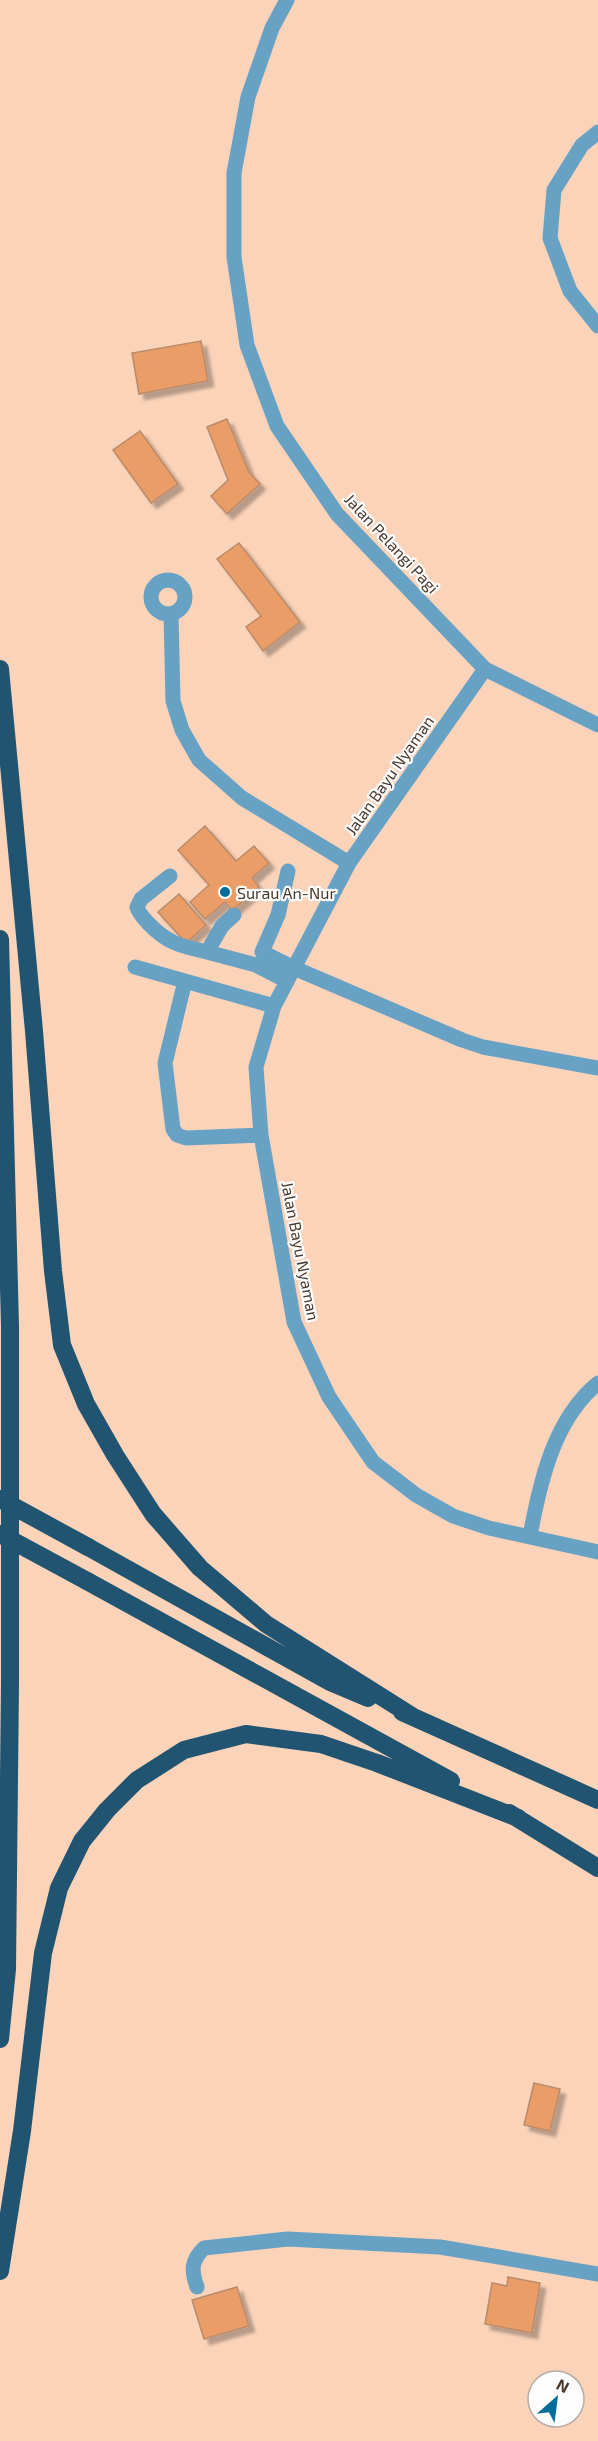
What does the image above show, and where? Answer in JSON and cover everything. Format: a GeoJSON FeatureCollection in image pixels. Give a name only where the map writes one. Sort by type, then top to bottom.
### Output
{"type":"FeatureCollection","features":[{"type":"Feature","properties":{"kind":"highway"},"geometry":{"type":"LineString","coordinates":[[0,669],[30,984],[52,1270],[62,1345],[86,1404],[115,1455],[153,1514],[200,1568],[266,1624],[412,1716]]}},
{"type":"Feature","properties":{"kind":"highway"},"geometry":{"type":"LineString","coordinates":[[0,939],[10,1326],[7,1969],[0,2039]]}},
{"type":"Feature","properties":{"kind":"highway"},"geometry":{"type":"LineString","coordinates":[[0,1500],[330,1682],[412,1716],[598,1800]]}},
{"type":"Feature","properties":{"kind":"highway"},"geometry":{"type":"LineString","coordinates":[[0,1534],[518,1818],[598,1868]]}},
{"type":"Feature","properties":{"kind":"highway"},"geometry":{"type":"LineString","coordinates":[[0,2271],[22,2131],[50,1920],[59,1888],[82,1841],[107,1810],[137,1780],[184,1750],[246,1734],[321,1744],[377,1763],[518,1818]]}},
{"type":"Feature","properties":{"kind":"street","name":"Jalan Pelangi Pagi"},"geometry":{"type":"LineString","coordinates":[[287,0],[272,28],[248,97],[234,173],[234,257],[247,345],[277,426],[338,514],[485,669],[598,725]]}},
{"type":"Feature","properties":{"kind":"street"},"geometry":{"type":"LineString","coordinates":[[598,132],[582,145],[554,190],[550,238],[570,291],[598,326]]}},
{"type":"Feature","properties":{"kind":"street"},"geometry":{"type":"LineString","coordinates":[[171,614],[173,701],[182,730],[199,760],[242,798],[349,863]]}},
{"type":"Feature","properties":{"kind":"street","name":"Jalan Bayu Nyaman"},"geometry":{"type":"LineString","coordinates":[[485,669],[349,863],[274,1006],[256,1067],[261,1135],[294,1322],[329,1397],[373,1462],[416,1495],[453,1516],[489,1528],[530,1535],[598,1552]]}},
{"type":"Feature","properties":{"kind":"street"},"geometry":{"type":"LineString","coordinates":[[259,959],[278,915],[288,871]]}},
{"type":"Feature","properties":{"kind":"street"},"geometry":{"type":"LineString","coordinates":[[170,876],[141,899],[137,907],[138,913],[162,937],[181,946],[259,959],[290,974],[483,1047],[598,1068]]}},
{"type":"Feature","properties":{"kind":"street"},"geometry":{"type":"LineString","coordinates":[[207,952],[222,926],[234,915]]}},
{"type":"Feature","properties":{"kind":"street"},"geometry":{"type":"LineString","coordinates":[[135,967],[274,1006]]}},
{"type":"Feature","properties":{"kind":"street"},"geometry":{"type":"LineString","coordinates":[[185,981],[165,1063],[172,1129],[177,1135],[186,1138],[261,1135]]}},
{"type":"Feature","properties":{"kind":"street"},"geometry":{"type":"LineString","coordinates":[[530,1535],[541,1483],[563,1426],[589,1391],[598,1383]]}},
{"type":"Feature","properties":{"kind":"street"},"geometry":{"type":"LineString","coordinates":[[197,2287],[192,2271],[194,2257],[204,2248],[288,2239],[440,2247],[598,2274]]}},
{"type":"Feature","properties":{"kind":"building"},"geometry":{"type":"Polygon","coordinates":[[[201,341],[208,381],[139,394],[132,353],[201,341]]]}},
{"type":"Feature","properties":{"kind":"building"},"geometry":{"type":"Polygon","coordinates":[[[227,419],[249,472],[260,484],[227,514],[211,496],[228,480],[207,427],[227,419]]]}},
{"type":"Feature","properties":{"kind":"building"},"geometry":{"type":"Polygon","coordinates":[[[140,431],[178,484],[151,503],[113,450],[140,431]]]}},
{"type":"Feature","properties":{"kind":"building"},"geometry":{"type":"Polygon","coordinates":[[[239,543],[300,622],[263,651],[246,627],[261,616],[217,559],[239,543]]]}},
{"type":"Feature","properties":{"kind":"building"},"geometry":{"type":"Polygon","coordinates":[[[205,826],[236,861],[254,846],[269,863],[252,878],[259,887],[232,911],[225,902],[205,919],[190,902],[209,885],[178,850],[205,826]]]}},
{"type":"Feature","properties":{"kind":"building"},"geometry":{"type":"Polygon","coordinates":[[[179,894],[206,925],[186,943],[158,912],[179,894]]]}},
{"type":"Feature","properties":{"kind":"building"},"geometry":{"type":"Polygon","coordinates":[[[534,2083],[560,2089],[550,2131],[524,2125],[534,2083]]]}},
{"type":"Feature","properties":{"kind":"building"},"geometry":{"type":"Polygon","coordinates":[[[508,2277],[540,2283],[532,2333],[485,2324],[492,2283],[507,2286],[508,2277]]]}},
{"type":"Feature","properties":{"kind":"building"},"geometry":{"type":"Polygon","coordinates":[[[237,2287],[249,2326],[204,2339],[192,2300],[237,2287]]]}},
{"type":"Feature","properties":{"kind":"place","name":"Surau An-Nur"},"geometry":{"type":"Point","coordinates":[225,892]}}]}
